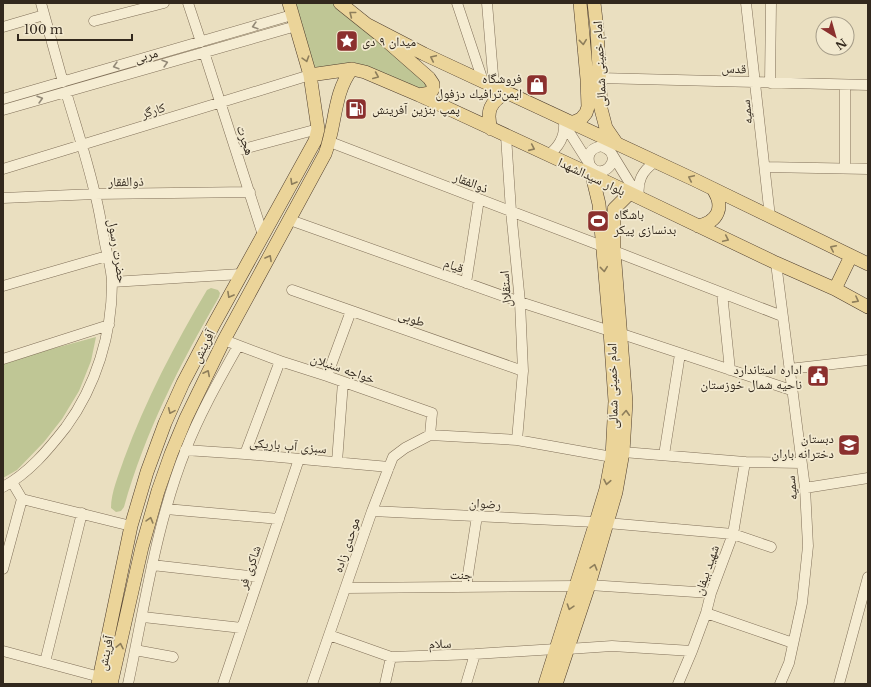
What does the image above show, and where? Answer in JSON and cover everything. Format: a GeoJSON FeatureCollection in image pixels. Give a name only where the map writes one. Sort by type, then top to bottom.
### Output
{"type":"FeatureCollection","features":[{"type":"Feature","properties":{"kind":"main road"},"geometry":{"type":"LineString","coordinates":[[340,3],[429,78],[433,84],[433,89],[430,94],[419,95]]}},
{"type":"Feature","properties":{"kind":"main road","name":"امام خمینی شمالی"},"geometry":{"type":"LineString","coordinates":[[567,122],[581,119],[586,113],[588,107],[580,3]]}},
{"type":"Feature","properties":{"kind":"main road","name":"امام خمینی شمالی"},"geometry":{"type":"LineString","coordinates":[[594,3],[601,112],[615,150]]}},
{"type":"Feature","properties":{"kind":"main road","name":"آفرینش"},"geometry":{"type":"LineString","coordinates":[[99,681],[131,526],[147,472],[165,423],[183,383],[241,274],[316,141],[318,129],[310,75],[293,16]]}},
{"type":"Feature","properties":{"kind":"main road"},"geometry":{"type":"LineString","coordinates":[[366,24],[424,54],[567,122],[615,150],[655,162],[868,264]]}},
{"type":"Feature","properties":{"kind":"main road","name":"آفرینش"},"geometry":{"type":"LineString","coordinates":[[111,684],[142,547],[170,454],[224,340],[325,154],[330,142],[340,90],[346,76],[352,69]]}},
{"type":"Feature","properties":{"kind":"main road","name":"بلوار سیدالشهدا"},"geometry":{"type":"LineString","coordinates":[[310,75],[352,69],[365,72],[419,95],[548,155],[591,170],[634,196],[835,290],[868,307]]}},
{"type":"Feature","properties":{"kind":"main road"},"geometry":{"type":"LineString","coordinates":[[491,129],[488,119],[490,108],[497,99],[506,93]]}},
{"type":"Feature","properties":{"kind":"main road"},"geometry":{"type":"LineString","coordinates":[[588,107],[589,112],[592,114],[599,115],[601,112]]}},
{"type":"Feature","properties":{"kind":"main road"},"geometry":{"type":"LineString","coordinates":[[303,165],[316,172]]}},
{"type":"Feature","properties":{"kind":"main road","name":"امام خمینی شمالی"},"geometry":{"type":"LineString","coordinates":[[591,170],[599,204],[602,246],[616,333]]}},
{"type":"Feature","properties":{"kind":"main road"},"geometry":{"type":"LineString","coordinates":[[698,226],[713,220],[718,213],[720,204],[718,196],[713,189]]}},
{"type":"Feature","properties":{"kind":"main road"},"geometry":{"type":"LineString","coordinates":[[599,204],[602,202],[611,203],[614,209],[634,196]]}},
{"type":"Feature","properties":{"kind":"main road","name":"امام خمینی شمالی"},"geometry":{"type":"LineString","coordinates":[[545,684],[562,649],[583,585],[602,523],[606,489],[618,455],[615,401],[616,333],[614,209]]}},
{"type":"Feature","properties":{"kind":"main road"},"geometry":{"type":"LineString","coordinates":[[835,290],[851,256]]}},
{"type":"Feature","properties":{"kind":"main road","name":"امام خمینی شمالی"},"geometry":{"type":"LineString","coordinates":[[556,684],[562,649]]}},
{"type":"Feature","properties":{"kind":"street"},"geometry":{"type":"LineString","coordinates":[[41,3],[63,82]]}},
{"type":"Feature","properties":{"kind":"street"},"geometry":{"type":"LineString","coordinates":[[94,21],[164,3]]}},
{"type":"Feature","properties":{"kind":"street"},"geometry":{"type":"LineString","coordinates":[[188,3],[200,42]]}},
{"type":"Feature","properties":{"kind":"street"},"geometry":{"type":"LineString","coordinates":[[457,3],[488,84]]}},
{"type":"Feature","properties":{"kind":"street"},"geometry":{"type":"LineString","coordinates":[[487,3],[488,84]]}},
{"type":"Feature","properties":{"kind":"street","name":"سمیه"},"geometry":{"type":"LineString","coordinates":[[746,3],[770,217]]}},
{"type":"Feature","properties":{"kind":"street"},"geometry":{"type":"LineString","coordinates":[[770,82],[771,3]]}},
{"type":"Feature","properties":{"kind":"street"},"geometry":{"type":"LineString","coordinates":[[3,27],[44,15]]}},
{"type":"Feature","properties":{"kind":"street","name":"مربی"},"geometry":{"type":"LineString","coordinates":[[3,99],[293,16]]}},
{"type":"Feature","properties":{"kind":"street","name":"مربی"},"geometry":{"type":"LineString","coordinates":[[3,110],[204,52],[293,16]]}},
{"type":"Feature","properties":{"kind":"street","name":"هجرت"},"geometry":{"type":"LineString","coordinates":[[204,52],[263,235]]}},
{"type":"Feature","properties":{"kind":"street"},"geometry":{"type":"LineString","coordinates":[[141,59],[144,69]]}},
{"type":"Feature","properties":{"kind":"street","name":"کارگر"},"geometry":{"type":"LineString","coordinates":[[3,169],[310,75]]}},
{"type":"Feature","properties":{"kind":"street","name":"قدس"},"geometry":{"type":"LineString","coordinates":[[599,78],[868,85]]}},
{"type":"Feature","properties":{"kind":"street"},"geometry":{"type":"LineString","coordinates":[[845,84],[845,168]]}},
{"type":"Feature","properties":{"kind":"street","name":"حضرت رسول"},"geometry":{"type":"LineString","coordinates":[[3,487],[12,482],[35,463],[54,442],[74,415],[88,390],[99,363],[109,326],[112,282],[96,194],[66,92]]}},
{"type":"Feature","properties":{"kind":"street"},"geometry":{"type":"LineString","coordinates":[[548,155],[556,148],[562,139],[567,122]]}},
{"type":"Feature","properties":{"kind":"street"},"geometry":{"type":"LineString","coordinates":[[567,122],[591,170]]}},
{"type":"Feature","properties":{"kind":"street"},"geometry":{"type":"LineString","coordinates":[[236,151],[318,129]]}},
{"type":"Feature","properties":{"kind":"street","name":"استقلال"},"geometry":{"type":"LineString","coordinates":[[506,136],[511,211],[520,302],[523,371],[517,440]]}},
{"type":"Feature","properties":{"kind":"street","name":"ذوالفقار"},"geometry":{"type":"LineString","coordinates":[[330,142],[602,246]]}},
{"type":"Feature","properties":{"kind":"street"},"geometry":{"type":"LineString","coordinates":[[591,170],[588,158],[589,154],[595,148],[603,147],[610,151],[615,150]]}},
{"type":"Feature","properties":{"kind":"street"},"geometry":{"type":"LineString","coordinates":[[591,170],[599,172],[607,170],[612,163],[615,150]]}},
{"type":"Feature","properties":{"kind":"street"},"geometry":{"type":"LineString","coordinates":[[615,150],[634,196]]}},
{"type":"Feature","properties":{"kind":"street"},"geometry":{"type":"LineString","coordinates":[[634,196],[638,190],[641,177],[648,167],[655,162]]}},
{"type":"Feature","properties":{"kind":"street"},"geometry":{"type":"LineString","coordinates":[[765,167],[868,169]]}},
{"type":"Feature","properties":{"kind":"street","name":"ذوالفقار"},"geometry":{"type":"LineString","coordinates":[[3,198],[96,194],[250,192]]}},
{"type":"Feature","properties":{"kind":"street"},"geometry":{"type":"LineString","coordinates":[[466,283],[479,199]]}},
{"type":"Feature","properties":{"kind":"street","name":"قیام"},"geometry":{"type":"LineString","coordinates":[[290,220],[520,302],[791,390]]}},
{"type":"Feature","properties":{"kind":"street"},"geometry":{"type":"LineString","coordinates":[[614,251],[782,316]]}},
{"type":"Feature","properties":{"kind":"street"},"geometry":{"type":"LineString","coordinates":[[3,286],[107,256]]}},
{"type":"Feature","properties":{"kind":"street","name":"سمیه"},"geometry":{"type":"LineString","coordinates":[[776,263],[791,390],[805,488],[808,546],[802,603],[789,663],[780,684]]}},
{"type":"Feature","properties":{"kind":"street"},"geometry":{"type":"LineString","coordinates":[[112,282],[241,274]]}},
{"type":"Feature","properties":{"kind":"street","name":"طوبی"},"geometry":{"type":"LineString","coordinates":[[292,290],[523,371]]}},
{"type":"Feature","properties":{"kind":"street"},"geometry":{"type":"LineString","coordinates":[[722,293],[730,370]]}},
{"type":"Feature","properties":{"kind":"street"},"geometry":{"type":"LineString","coordinates":[[327,376],[351,311]]}},
{"type":"Feature","properties":{"kind":"street"},"geometry":{"type":"LineString","coordinates":[[3,359],[109,326]]}},
{"type":"Feature","properties":{"kind":"street","name":"خواجه سنبلان"},"geometry":{"type":"LineString","coordinates":[[224,340],[280,361],[432,413],[430,435]]}},
{"type":"Feature","properties":{"kind":"street"},"geometry":{"type":"LineString","coordinates":[[128,684],[143,616],[152,564],[166,509],[185,450],[206,403],[238,346]]}},
{"type":"Feature","properties":{"kind":"street"},"geometry":{"type":"LineString","coordinates":[[664,455],[680,354]]}},
{"type":"Feature","properties":{"kind":"street"},"geometry":{"type":"LineString","coordinates":[[789,370],[868,360]]}},
{"type":"Feature","properties":{"kind":"street"},"geometry":{"type":"LineString","coordinates":[[245,454],[280,361]]}},
{"type":"Feature","properties":{"kind":"street"},"geometry":{"type":"LineString","coordinates":[[337,462],[343,382]]}},
{"type":"Feature","properties":{"kind":"street"},"geometry":{"type":"LineString","coordinates":[[430,435],[517,440],[618,455],[664,455],[745,462],[801,463]]}},
{"type":"Feature","properties":{"kind":"street","name":"موحدی زاده"},"geometry":{"type":"LineString","coordinates":[[312,684],[372,511],[393,457],[405,448],[430,435]]}},
{"type":"Feature","properties":{"kind":"street","name":"سبزی آب باریکی"},"geometry":{"type":"LineString","coordinates":[[185,450],[389,467]]}},
{"type":"Feature","properties":{"kind":"street","name":"شاکری فر"},"geometry":{"type":"LineString","coordinates":[[223,684],[300,459]]}},
{"type":"Feature","properties":{"kind":"street","name":"شهید بیفان"},"geometry":{"type":"LineString","coordinates":[[678,684],[706,613],[711,593],[733,534],[745,462]]}},
{"type":"Feature","properties":{"kind":"street"},"geometry":{"type":"LineString","coordinates":[[805,488],[868,478]]}},
{"type":"Feature","properties":{"kind":"street"},"geometry":{"type":"LineString","coordinates":[[3,570],[22,499],[12,482]]}},
{"type":"Feature","properties":{"kind":"street"},"geometry":{"type":"LineString","coordinates":[[22,499],[131,526]]}},
{"type":"Feature","properties":{"kind":"street"},"geometry":{"type":"LineString","coordinates":[[166,509],[279,519]]}},
{"type":"Feature","properties":{"kind":"street","name":"رضوان"},"geometry":{"type":"LineString","coordinates":[[372,511],[602,523],[733,534],[771,547]]}},
{"type":"Feature","properties":{"kind":"street"},"geometry":{"type":"LineString","coordinates":[[45,662],[82,513]]}},
{"type":"Feature","properties":{"kind":"street"},"geometry":{"type":"LineString","coordinates":[[466,587],[477,516]]}},
{"type":"Feature","properties":{"kind":"street"},"geometry":{"type":"LineString","coordinates":[[152,564],[260,577]]}},
{"type":"Feature","properties":{"kind":"street"},"geometry":{"type":"LineString","coordinates":[[839,684],[868,578]]}},
{"type":"Feature","properties":{"kind":"street","name":"جنت"},"geometry":{"type":"LineString","coordinates":[[346,588],[583,585],[711,593]]}},
{"type":"Feature","properties":{"kind":"street"},"geometry":{"type":"LineString","coordinates":[[706,613],[793,643]]}},
{"type":"Feature","properties":{"kind":"street"},"geometry":{"type":"LineString","coordinates":[[143,616],[242,628]]}},
{"type":"Feature","properties":{"kind":"street","name":"سلام"},"geometry":{"type":"LineString","coordinates":[[329,635],[391,657],[612,646],[692,651]]}},
{"type":"Feature","properties":{"kind":"street"},"geometry":{"type":"LineString","coordinates":[[136,650],[173,657]]}},
{"type":"Feature","properties":{"kind":"street"},"geometry":{"type":"LineString","coordinates":[[3,651],[45,662],[99,681]]}},
{"type":"Feature","properties":{"kind":"street"},"geometry":{"type":"LineString","coordinates":[[466,684],[475,654]]}},
{"type":"Feature","properties":{"kind":"street"},"geometry":{"type":"LineString","coordinates":[[385,684],[391,657]]}},
{"type":"Feature","properties":{"kind":"green space"},"geometry":{"type":"Polygon","coordinates":[[[293,3],[334,3],[430,84],[423,93],[376,72],[313,71],[293,3]]]}},
{"type":"Feature","properties":{"kind":"green space"},"geometry":{"type":"Polygon","coordinates":[[[211,288],[218,290],[220,293],[219,297],[177,373],[153,425],[142,452],[124,507],[121,511],[116,512],[111,508],[114,489],[124,459],[151,393],[207,290],[211,288]]]}},
{"type":"Feature","properties":{"kind":"green space"},"geometry":{"type":"Polygon","coordinates":[[[96,337],[91,361],[79,391],[62,419],[44,442],[17,470],[3,478],[3,362],[96,337]]]}},
{"type":"Feature","properties":{"kind":"place","name":"میدان ۹ دی"},"geometry":{"type":"Point","coordinates":[347,41]}},
{"type":"Feature","properties":{"kind":"place","name":"فروشگاه ايمن‌ترافيك دزفول"},"geometry":{"type":"Point","coordinates":[537,85]}},
{"type":"Feature","properties":{"kind":"place","name":"پمپ بنزین آفرینش"},"geometry":{"type":"Point","coordinates":[356,109]}},
{"type":"Feature","properties":{"kind":"place","name":"باشگاه بدنسازی پیکر"},"geometry":{"type":"Point","coordinates":[598,221]}},
{"type":"Feature","properties":{"kind":"place","name":"اداره استاندارد ناحیه شمال خوزستان"},"geometry":{"type":"Point","coordinates":[818,376]}},
{"type":"Feature","properties":{"kind":"place","name":"دبستان دخترانه باران"},"geometry":{"type":"Point","coordinates":[849,445]}}]}
